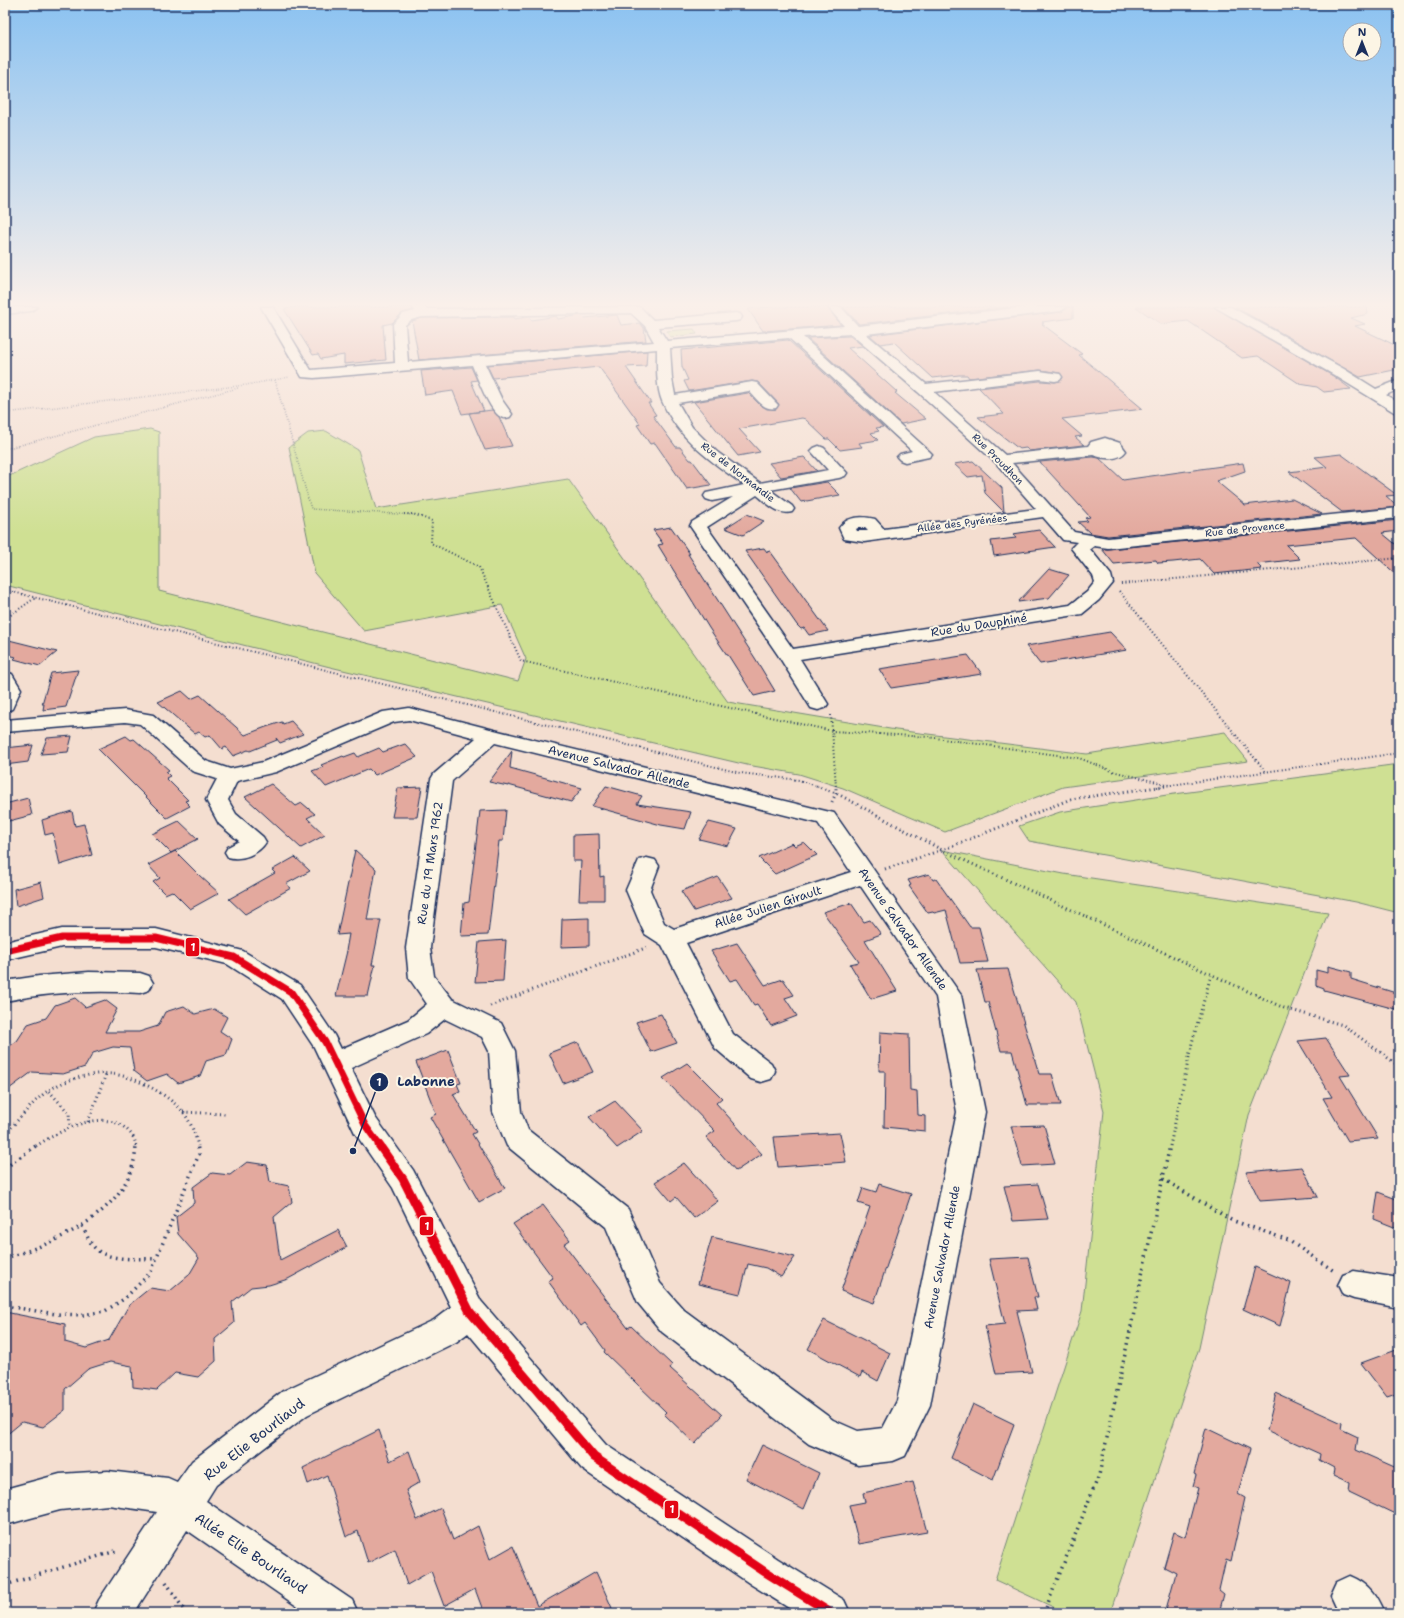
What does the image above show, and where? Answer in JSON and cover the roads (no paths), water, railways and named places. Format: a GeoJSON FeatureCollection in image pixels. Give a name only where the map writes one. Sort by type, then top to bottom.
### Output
{"type":"FeatureCollection","features":[{"type":"Feature","properties":{"kind":"street"},"geometry":{"type":"LineString","coordinates":[[487,383],[495,401],[505,414]]}},
{"type":"Feature","properties":{"kind":"street","name":"Rue de Normandie"},"geometry":{"type":"LineString","coordinates":[[666,383],[669,400],[686,429],[712,455],[786,509]]}},
{"type":"Feature","properties":{"kind":"street"},"geometry":{"type":"LineString","coordinates":[[845,383],[924,454],[905,457]]}},
{"type":"Feature","properties":{"kind":"street","name":"Rue Proudhon"},"geometry":{"type":"LineString","coordinates":[[915,383],[1001,460],[1069,536],[1091,540]]}},
{"type":"Feature","properties":{"kind":"street"},"geometry":{"type":"LineString","coordinates":[[923,389],[977,383]]}},
{"type":"Feature","properties":{"kind":"street"},"geometry":{"type":"LineString","coordinates":[[1356,383],[1399,409]]}},
{"type":"Feature","properties":{"kind":"street"},"geometry":{"type":"LineString","coordinates":[[1375,394],[1399,384]]}},
{"type":"Feature","properties":{"kind":"street"},"geometry":{"type":"LineString","coordinates":[[669,400],[744,386],[752,386],[770,405]]}},
{"type":"Feature","properties":{"kind":"street"},"geometry":{"type":"LineString","coordinates":[[1001,460],[1095,450]]}},
{"type":"Feature","properties":{"kind":"street"},"geometry":{"type":"LineString","coordinates":[[712,496],[839,473],[819,452]]}},
{"type":"Feature","properties":{"kind":"street"},"geometry":{"type":"LineString","coordinates":[[758,488],[698,526],[788,655],[818,704]]}},
{"type":"Feature","properties":{"kind":"street","name":"Allée des Pyrénées"},"geometry":{"type":"LineString","coordinates":[[877,534],[1047,512]]}},
{"type":"Feature","properties":{"kind":"street","name":"Rue de Provence"},"geometry":{"type":"LineString","coordinates":[[1091,540],[1108,543],[1399,513]]}},
{"type":"Feature","properties":{"kind":"street","name":"Rue du Dauphiné"},"geometry":{"type":"LineString","coordinates":[[788,655],[1076,610],[1108,584],[1080,548],[1091,540]]}},
{"type":"Feature","properties":{"kind":"street"},"geometry":{"type":"LineString","coordinates":[[5,678],[11,689],[5,705]]}},
{"type":"Feature","properties":{"kind":"street","name":"Avenue Salvador Allende"},"geometry":{"type":"LineString","coordinates":[[229,776],[269,767],[390,716],[409,714],[491,736],[826,818],[948,994],[971,1112],[913,1405],[893,1444],[858,1448],[821,1432],[673,1321],[649,1293],[617,1218],[517,1138],[507,1112],[502,1051],[492,1030],[454,1011]]}},
{"type":"Feature","properties":{"kind":"street"},"geometry":{"type":"LineString","coordinates":[[5,726],[125,716],[146,719],[199,766],[229,776],[218,800],[227,819],[255,842],[236,852]]}},
{"type":"Feature","properties":{"kind":"street","name":"Rue du 19 Mars 1962"},"geometry":{"type":"LineString","coordinates":[[454,1011],[422,978],[418,948],[442,779],[491,736]]}},
{"type":"Feature","properties":{"kind":"street"},"geometry":{"type":"LineString","coordinates":[[647,866],[638,890],[654,928],[671,939],[724,1041],[762,1071]]}},
{"type":"Feature","properties":{"kind":"street","name":"Allée Julien Girault"},"geometry":{"type":"LineString","coordinates":[[671,939],[866,875]]}},
{"type":"Feature","properties":{"kind":"street"},"geometry":{"type":"LineString","coordinates":[[5,951],[62,938],[156,938],[234,957],[291,992],[325,1042],[365,1125],[403,1179],[470,1312],[594,1457],[765,1572],[831,1613]]}},
{"type":"Feature","properties":{"kind":"street"},"geometry":{"type":"LineString","coordinates":[[5,991],[60,983],[99,981],[140,983]]}},
{"type":"Feature","properties":{"kind":"street"},"geometry":{"type":"LineString","coordinates":[[335,1063],[454,1011]]}},
{"type":"Feature","properties":{"kind":"street"},"geometry":{"type":"LineString","coordinates":[[1354,1285],[1399,1293]]}},
{"type":"Feature","properties":{"kind":"street","name":"Rue Elie Bourliaud"},"geometry":{"type":"LineString","coordinates":[[112,1613],[204,1473],[296,1403],[445,1331],[470,1312]]}},
{"type":"Feature","properties":{"kind":"street","name":"Allée Elie Bourliaud"},"geometry":{"type":"LineString","coordinates":[[5,1508],[60,1492],[108,1488],[168,1496],[339,1613]]}},
{"type":"Feature","properties":{"kind":"place","name":"Labonne"},"geometry":{"type":"Point","coordinates":[353,1151]}}]}
